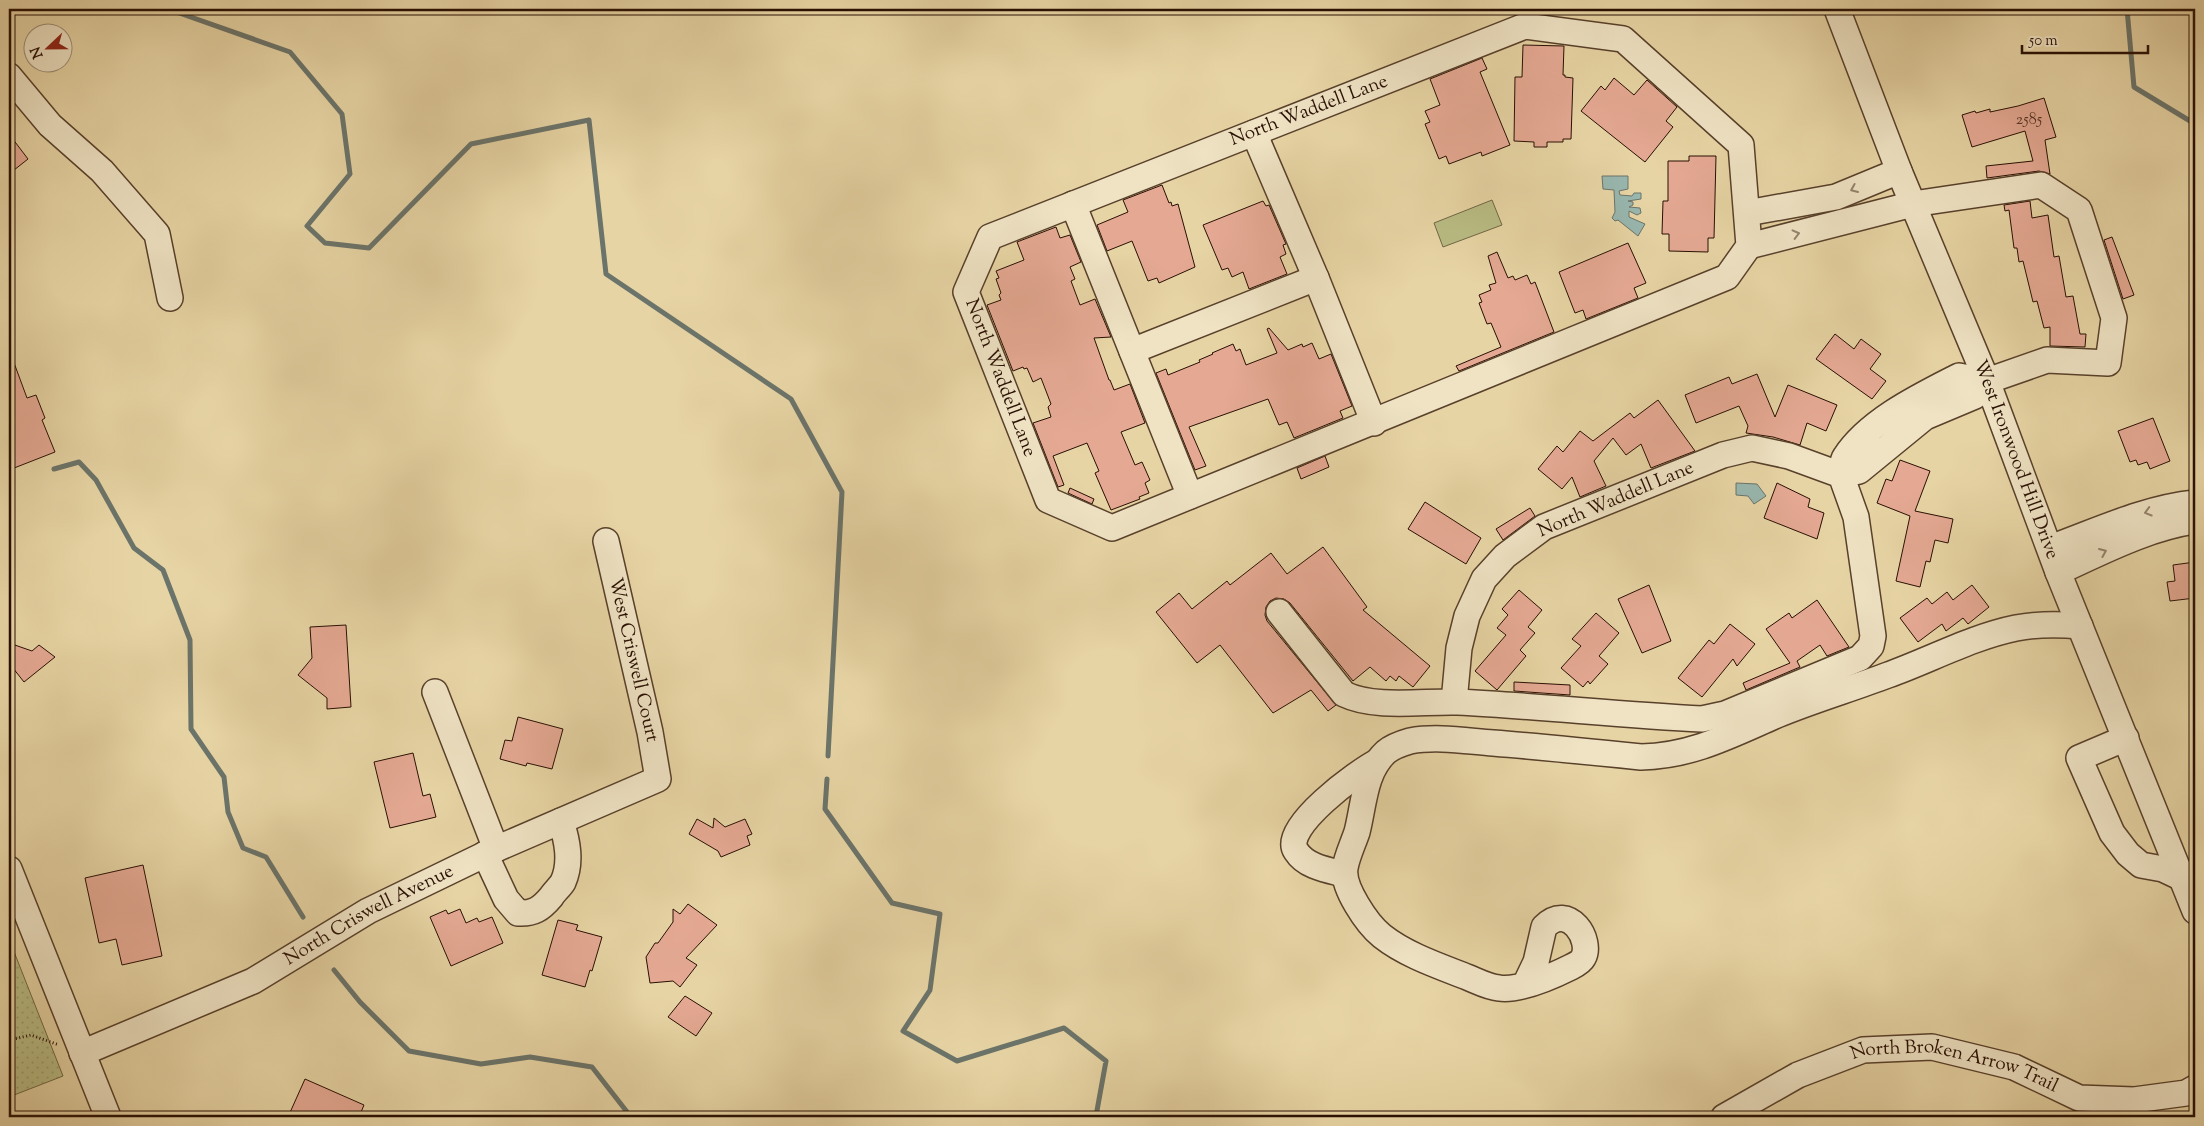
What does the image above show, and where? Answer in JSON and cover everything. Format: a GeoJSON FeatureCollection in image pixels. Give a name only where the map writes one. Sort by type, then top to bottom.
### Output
{"type":"FeatureCollection","features":[{"type":"Feature","properties":{"kind":"street","name":"West Ironwood Hill Drive"},"geometry":{"type":"LineString","coordinates":[[1837,9],[1899,171],[1987,381],[2058,572],[2126,738],[2188,875],[2195,911]]}},
{"type":"Feature","properties":{"kind":"street","name":"North Waddell Lane"},"geometry":{"type":"LineString","coordinates":[[1525,26],[1623,39],[1741,145],[1749,246],[1728,278],[1112,528],[1048,500],[966,292],[990,237],[1254,133],[1525,26]]}},
{"type":"Feature","properties":{"kind":"street"},"geometry":{"type":"LineString","coordinates":[[9,76],[50,125],[102,171],[157,234],[170,298]]}},
{"type":"Feature","properties":{"kind":"street"},"geometry":{"type":"LineString","coordinates":[[1254,133],[1316,278],[1374,423]]}},
{"type":"Feature","properties":{"kind":"street"},"geometry":{"type":"LineString","coordinates":[[1747,213],[1836,197],[1899,171]]}},
{"type":"Feature","properties":{"kind":"street"},"geometry":{"type":"LineString","coordinates":[[1279,612],[1344,694],[1353,698],[1402,704],[1454,702],[1702,718],[1724,714],[1860,658],[1871,646],[1873,636],[1856,517],[1834,474],[1844,458],[1866,434],[1891,430],[1975,396],[1987,381],[2047,360],[2108,363],[2114,318],[2079,210],[2041,185],[1913,204],[1749,246]]}},
{"type":"Feature","properties":{"kind":"street"},"geometry":{"type":"LineString","coordinates":[[1073,204],[1190,496]]}},
{"type":"Feature","properties":{"kind":"street"},"geometry":{"type":"LineString","coordinates":[[1132,351],[1316,278]]}},
{"type":"Feature","properties":{"kind":"street","name":"North Waddell Lane"},"geometry":{"type":"LineString","coordinates":[[1454,702],[1459,648],[1467,616],[1484,579],[1505,556],[1544,527],[1723,455],[1752,448],[1789,456],[1834,474]]}},
{"type":"Feature","properties":{"kind":"street"},"geometry":{"type":"LineString","coordinates":[[2050,548],[2137,515],[2175,505],[2195,503]]}},
{"type":"Feature","properties":{"kind":"street"},"geometry":{"type":"LineString","coordinates":[[2058,572],[2145,534],[2175,524],[2195,522]]}},
{"type":"Feature","properties":{"kind":"street","name":"West Criswell Court"},"geometry":{"type":"LineString","coordinates":[[606,541],[650,732],[658,780]]}},
{"type":"Feature","properties":{"kind":"street"},"geometry":{"type":"LineString","coordinates":[[1525,985],[1513,988],[1490,987],[1392,944],[1370,923],[1352,895],[1344,874],[1371,773],[1388,751],[1399,745],[1423,740],[1493,743],[1641,757],[1685,753],[1796,708],[1860,686],[1996,633],[2039,625],[2080,626]]}},
{"type":"Feature","properties":{"kind":"street"},"geometry":{"type":"LineString","coordinates":[[436,692],[506,899],[518,913],[530,914],[542,908],[563,882],[568,861],[568,843],[561,821]]}},
{"type":"Feature","properties":{"kind":"street"},"geometry":{"type":"LineString","coordinates":[[2126,738],[2078,758],[2112,833],[2128,854],[2141,865],[2188,875]]}},
{"type":"Feature","properties":{"kind":"street"},"geometry":{"type":"LineString","coordinates":[[1344,874],[1314,865],[1305,860],[1296,851],[1293,844],[1294,836],[1299,827],[1332,794],[1367,767],[1378,762]]}},
{"type":"Feature","properties":{"kind":"street","name":"North Criswell Avenue"},"geometry":{"type":"LineString","coordinates":[[81,1049],[253,982],[368,911],[490,851],[658,780]]}},
{"type":"Feature","properties":{"kind":"street"},"geometry":{"type":"LineString","coordinates":[[9,869],[108,1117]]}},
{"type":"Feature","properties":{"kind":"street","name":"North Broken Arrow Trail"},"geometry":{"type":"LineString","coordinates":[[1724,1117],[1798,1075],[1863,1050],[1932,1047],[2014,1066],[2079,1098],[2121,1109],[2186,1093],[2195,1088]]}},
{"type":"Feature","properties":{"kind":"path"},"geometry":{"type":"LineString","coordinates":[[9,1040],[31,1035],[56,1045],[81,1049]]}},
{"type":"Feature","properties":{"kind":"green space"},"geometry":{"type":"Polygon","coordinates":[[[1492,200],[1502,225],[1443,247],[1434,223],[1492,200]]]}},
{"type":"Feature","properties":{"kind":"green space"},"geometry":{"type":"Polygon","coordinates":[[[9,939],[63,1076],[9,1097],[9,939]]]}},
{"type":"Feature","properties":{"kind":"water"},"geometry":{"type":"Polygon","coordinates":[[[1602,176],[1628,176],[1628,189],[1619,191],[1620,195],[1632,196],[1634,193],[1641,193],[1641,199],[1628,201],[1633,202],[1633,205],[1629,207],[1640,208],[1641,213],[1637,215],[1629,211],[1629,217],[1645,224],[1638,236],[1618,220],[1615,221],[1612,218],[1615,212],[1614,190],[1603,189],[1602,176]]]}},
{"type":"Feature","properties":{"kind":"water"},"geometry":{"type":"Polygon","coordinates":[[[1736,483],[1757,484],[1766,496],[1754,504],[1748,496],[1736,495],[1736,483]]]}},
{"type":"Feature","properties":{"kind":"building"},"geometry":{"type":"Polygon","coordinates":[[[1523,45],[1564,46],[1563,75],[1573,78],[1571,139],[1563,139],[1563,142],[1547,142],[1547,147],[1534,147],[1534,142],[1514,141],[1515,77],[1522,77],[1523,45]]]}},
{"type":"Feature","properties":{"kind":"building"},"geometry":{"type":"Polygon","coordinates":[[[1482,58],[1487,69],[1480,72],[1510,145],[1482,156],[1481,152],[1449,164],[1446,156],[1439,159],[1425,124],[1430,122],[1425,111],[1440,105],[1430,79],[1482,58]]]}},
{"type":"Feature","properties":{"kind":"building"},"geometry":{"type":"Polygon","coordinates":[[[1614,78],[1634,95],[1647,80],[1677,107],[1666,121],[1673,127],[1645,162],[1581,111],[1601,86],[1605,90],[1614,78]]]}},
{"type":"Feature","properties":{"kind":"building"},"geometry":{"type":"Polygon","coordinates":[[[2044,98],[2056,137],[2045,140],[2050,174],[2039,171],[1987,178],[1986,166],[2033,161],[2025,131],[1972,147],[1962,115],[1990,109],[1990,112],[2044,98]]]}},
{"type":"Feature","properties":{"kind":"building"},"geometry":{"type":"Polygon","coordinates":[[[9,134],[28,159],[9,174],[9,134]]]}},
{"type":"Feature","properties":{"kind":"building"},"geometry":{"type":"Polygon","coordinates":[[[1689,156],[1716,156],[1714,238],[1708,238],[1708,252],[1669,251],[1669,234],[1662,234],[1663,201],[1668,201],[1668,161],[1689,161],[1689,156]]]}},
{"type":"Feature","properties":{"kind":"building"},"geometry":{"type":"Polygon","coordinates":[[[1162,185],[1169,203],[1171,202],[1172,206],[1178,204],[1195,267],[1159,283],[1157,278],[1148,281],[1132,241],[1107,251],[1097,225],[1128,212],[1123,200],[1162,185]]]}},
{"type":"Feature","properties":{"kind":"building"},"geometry":{"type":"Polygon","coordinates":[[[1263,201],[1266,206],[1269,205],[1286,244],[1283,245],[1286,254],[1280,257],[1287,274],[1249,289],[1243,272],[1232,277],[1228,268],[1222,270],[1203,225],[1263,201]]]}},
{"type":"Feature","properties":{"kind":"building"},"geometry":{"type":"Polygon","coordinates":[[[2030,201],[2032,218],[2048,215],[2054,257],[2059,256],[2066,297],[2073,296],[2080,334],[2086,334],[2085,347],[2050,346],[2050,327],[2044,328],[2037,301],[2033,302],[2023,261],[2019,262],[2017,248],[2014,248],[2009,210],[2005,211],[2004,205],[2030,201]]]}},
{"type":"Feature","properties":{"kind":"building"},"geometry":{"type":"Polygon","coordinates":[[[1056,227],[1060,238],[1070,235],[1081,262],[1070,267],[1075,279],[1071,281],[1080,305],[1095,299],[1111,337],[1094,338],[1109,380],[1114,390],[1130,384],[1145,423],[1121,432],[1135,465],[1142,462],[1150,480],[1145,483],[1149,493],[1139,497],[1140,499],[1111,510],[1095,473],[1099,471],[1087,443],[1053,456],[1064,485],[1058,487],[1033,423],[1051,417],[1048,407],[1051,404],[1041,378],[1033,382],[1027,368],[1024,369],[1023,367],[1013,371],[987,305],[1001,300],[999,295],[1001,293],[996,279],[999,278],[996,271],[1024,260],[1017,242],[1056,227]]]}},
{"type":"Feature","properties":{"kind":"building"},"geometry":{"type":"Polygon","coordinates":[[[2112,237],[2134,295],[2123,299],[2104,240],[2112,237]]]}},
{"type":"Feature","properties":{"kind":"building"},"geometry":{"type":"Polygon","coordinates":[[[1628,243],[1646,283],[1634,288],[1638,298],[1586,319],[1583,310],[1575,313],[1559,272],[1628,243]]]}},
{"type":"Feature","properties":{"kind":"building"},"geometry":{"type":"Polygon","coordinates":[[[1497,252],[1508,278],[1513,276],[1515,280],[1527,275],[1531,284],[1535,282],[1554,332],[1459,371],[1456,366],[1501,347],[1491,323],[1487,324],[1479,303],[1482,302],[1479,295],[1491,290],[1489,285],[1496,283],[1488,256],[1497,252]]]}},
{"type":"Feature","properties":{"kind":"building"},"geometry":{"type":"Polygon","coordinates":[[[1269,328],[1288,350],[1302,344],[1303,347],[1312,343],[1319,359],[1331,354],[1352,406],[1340,411],[1343,418],[1294,438],[1287,422],[1279,425],[1268,399],[1189,427],[1206,466],[1195,470],[1156,373],[1166,369],[1168,375],[1200,362],[1199,360],[1233,344],[1236,351],[1240,349],[1246,365],[1277,353],[1267,329],[1269,328]]]}},
{"type":"Feature","properties":{"kind":"building"},"geometry":{"type":"Polygon","coordinates":[[[1835,334],[1854,349],[1861,339],[1881,354],[1870,369],[1886,381],[1872,399],[1816,359],[1835,334]]]}},
{"type":"Feature","properties":{"kind":"building"},"geometry":{"type":"Polygon","coordinates":[[[10,352],[27,398],[36,395],[45,418],[42,420],[55,452],[9,470],[10,352]]]}},
{"type":"Feature","properties":{"kind":"building"},"geometry":{"type":"Polygon","coordinates":[[[1757,374],[1775,417],[1788,385],[1837,405],[1826,431],[1807,423],[1800,445],[1773,437],[1746,433],[1748,426],[1739,406],[1696,423],[1685,395],[1729,377],[1732,384],[1757,374]]]}},
{"type":"Feature","properties":{"kind":"building"},"geometry":{"type":"Polygon","coordinates":[[[1658,400],[1695,451],[1651,468],[1641,444],[1626,455],[1613,438],[1594,461],[1606,486],[1580,497],[1572,477],[1562,489],[1538,469],[1557,446],[1563,452],[1580,431],[1593,441],[1630,413],[1634,418],[1658,400]]]}},
{"type":"Feature","properties":{"kind":"building"},"geometry":{"type":"Polygon","coordinates":[[[2153,418],[2170,461],[2150,469],[2147,462],[2138,465],[2136,460],[2130,462],[2118,431],[2153,418]]]}},
{"type":"Feature","properties":{"kind":"building"},"geometry":{"type":"Polygon","coordinates":[[[1325,456],[1329,467],[1301,479],[1297,468],[1325,456]]]}},
{"type":"Feature","properties":{"kind":"building"},"geometry":{"type":"Polygon","coordinates":[[[1900,460],[1930,471],[1915,511],[1953,519],[1948,543],[1935,540],[1930,562],[1926,561],[1920,587],[1896,581],[1910,516],[1877,503],[1886,479],[1892,481],[1900,460]]]}},
{"type":"Feature","properties":{"kind":"building"},"geometry":{"type":"Polygon","coordinates":[[[1777,483],[1810,499],[1808,507],[1824,513],[1817,539],[1764,518],[1777,483]]]}},
{"type":"Feature","properties":{"kind":"building"},"geometry":{"type":"Polygon","coordinates":[[[1070,488],[1094,499],[1092,504],[1068,493],[1070,488]]]}},
{"type":"Feature","properties":{"kind":"building"},"geometry":{"type":"Polygon","coordinates":[[[1425,502],[1481,538],[1466,564],[1408,529],[1425,502]]]}},
{"type":"Feature","properties":{"kind":"building"},"geometry":{"type":"Polygon","coordinates":[[[1530,508],[1535,516],[1503,540],[1496,529],[1530,508]]]}},
{"type":"Feature","properties":{"kind":"building"},"geometry":{"type":"Polygon","coordinates":[[[1323,547],[1367,607],[1363,610],[1430,666],[1413,687],[1399,676],[1396,681],[1390,676],[1386,681],[1370,667],[1353,681],[1290,603],[1284,599],[1276,598],[1270,601],[1266,607],[1265,615],[1267,621],[1336,705],[1328,711],[1311,690],[1273,713],[1220,645],[1197,663],[1156,612],[1179,593],[1192,609],[1227,581],[1230,585],[1271,553],[1287,574],[1323,547]]]}},
{"type":"Feature","properties":{"kind":"building"},"geometry":{"type":"Polygon","coordinates":[[[2195,562],[2195,598],[2170,601],[2167,582],[2175,581],[2173,565],[2195,562]]]}},
{"type":"Feature","properties":{"kind":"building"},"geometry":{"type":"Polygon","coordinates":[[[1649,585],[1671,641],[1642,653],[1618,599],[1649,585]]]}},
{"type":"Feature","properties":{"kind":"building"},"geometry":{"type":"Polygon","coordinates":[[[1972,585],[1989,607],[1968,624],[1963,618],[1946,631],[1942,624],[1918,642],[1900,618],[1927,598],[1932,604],[1947,592],[1953,600],[1972,585]]]}},
{"type":"Feature","properties":{"kind":"building"},"geometry":{"type":"Polygon","coordinates":[[[1519,590],[1542,610],[1528,627],[1535,633],[1520,650],[1526,656],[1497,690],[1475,671],[1506,635],[1497,628],[1508,615],[1502,609],[1519,590]]]}},
{"type":"Feature","properties":{"kind":"building"},"geometry":{"type":"Polygon","coordinates":[[[1817,600],[1849,647],[1827,656],[1820,645],[1797,661],[1800,667],[1746,690],[1743,683],[1790,663],[1766,629],[1789,613],[1792,618],[1817,600]]]}},
{"type":"Feature","properties":{"kind":"building"},"geometry":{"type":"Polygon","coordinates":[[[1596,613],[1619,633],[1599,656],[1608,664],[1590,684],[1588,681],[1583,687],[1561,668],[1581,646],[1572,639],[1596,613]]]}},
{"type":"Feature","properties":{"kind":"building"},"geometry":{"type":"Polygon","coordinates":[[[1730,624],[1755,644],[1737,666],[1733,659],[1702,697],[1678,678],[1709,640],[1714,644],[1730,624]]]}},
{"type":"Feature","properties":{"kind":"building"},"geometry":{"type":"Polygon","coordinates":[[[346,625],[351,707],[327,709],[327,698],[298,675],[312,658],[310,627],[346,625]]]}},
{"type":"Feature","properties":{"kind":"building"},"geometry":{"type":"Polygon","coordinates":[[[9,643],[32,651],[39,645],[55,657],[24,682],[9,663],[9,643]]]}},
{"type":"Feature","properties":{"kind":"building"},"geometry":{"type":"Polygon","coordinates":[[[1514,682],[1570,685],[1570,695],[1514,691],[1514,682]]]}},
{"type":"Feature","properties":{"kind":"building"},"geometry":{"type":"Polygon","coordinates":[[[518,717],[563,729],[552,769],[527,763],[526,766],[500,759],[505,740],[512,741],[518,717]]]}},
{"type":"Feature","properties":{"kind":"building"},"geometry":{"type":"Polygon","coordinates":[[[413,753],[423,796],[430,794],[436,817],[390,828],[374,762],[413,753]]]}},
{"type":"Feature","properties":{"kind":"building"},"geometry":{"type":"Polygon","coordinates":[[[714,818],[725,827],[745,819],[752,834],[747,836],[750,845],[721,857],[718,851],[689,834],[697,819],[713,828],[714,818]]]}},
{"type":"Feature","properties":{"kind":"building"},"geometry":{"type":"Polygon","coordinates":[[[143,865],[162,956],[122,965],[116,939],[99,943],[85,878],[143,865]]]}},
{"type":"Feature","properties":{"kind":"building"},"geometry":{"type":"Polygon","coordinates":[[[688,904],[717,925],[686,958],[697,965],[680,987],[673,981],[650,983],[646,957],[673,922],[673,909],[680,914],[688,904]]]}},
{"type":"Feature","properties":{"kind":"building"},"geometry":{"type":"Polygon","coordinates":[[[460,909],[466,923],[477,918],[479,922],[492,917],[503,943],[451,966],[430,917],[446,910],[448,914],[460,909]]]}},
{"type":"Feature","properties":{"kind":"building"},"geometry":{"type":"Polygon","coordinates":[[[558,920],[578,925],[576,930],[602,937],[585,987],[542,975],[558,920]]]}},
{"type":"Feature","properties":{"kind":"building"},"geometry":{"type":"Polygon","coordinates":[[[685,996],[712,1013],[696,1036],[668,1017],[685,996]]]}},
{"type":"Feature","properties":{"kind":"building"},"geometry":{"type":"Polygon","coordinates":[[[305,1079],[364,1105],[359,1117],[288,1117],[305,1079]]]}},
{"type":"Feature","properties":{"kind":"waterway"},"geometry":{"type":"LineString","coordinates":[[168,9],[290,52],[342,114],[350,174],[307,226],[325,243],[369,248],[471,144],[589,120],[606,274],[791,399],[842,492],[828,756]]}},
{"type":"Feature","properties":{"kind":"waterway"},"geometry":{"type":"LineString","coordinates":[[2127,9],[2134,87],[2195,124]]}},
{"type":"Feature","properties":{"kind":"waterway"},"geometry":{"type":"LineString","coordinates":[[54,469],[79,462],[96,480],[134,548],[163,570],[190,640],[191,729],[224,777],[228,812],[243,848],[266,857],[303,917]]}},
{"type":"Feature","properties":{"kind":"waterway"},"geometry":{"type":"LineString","coordinates":[[827,779],[825,809],[892,903],[940,914],[930,990],[903,1031],[957,1061],[1064,1028],[1106,1061],[1096,1116],[1100,1117]]}},
{"type":"Feature","properties":{"kind":"waterway"},"geometry":{"type":"LineString","coordinates":[[334,970],[360,1002],[409,1051],[481,1064],[530,1057],[592,1067],[631,1117]]}},
{"type":"Feature","properties":{"kind":"waterway"},"geometry":{"type":"LineString","coordinates":[[1206,1117],[1211,1117]]}}]}
